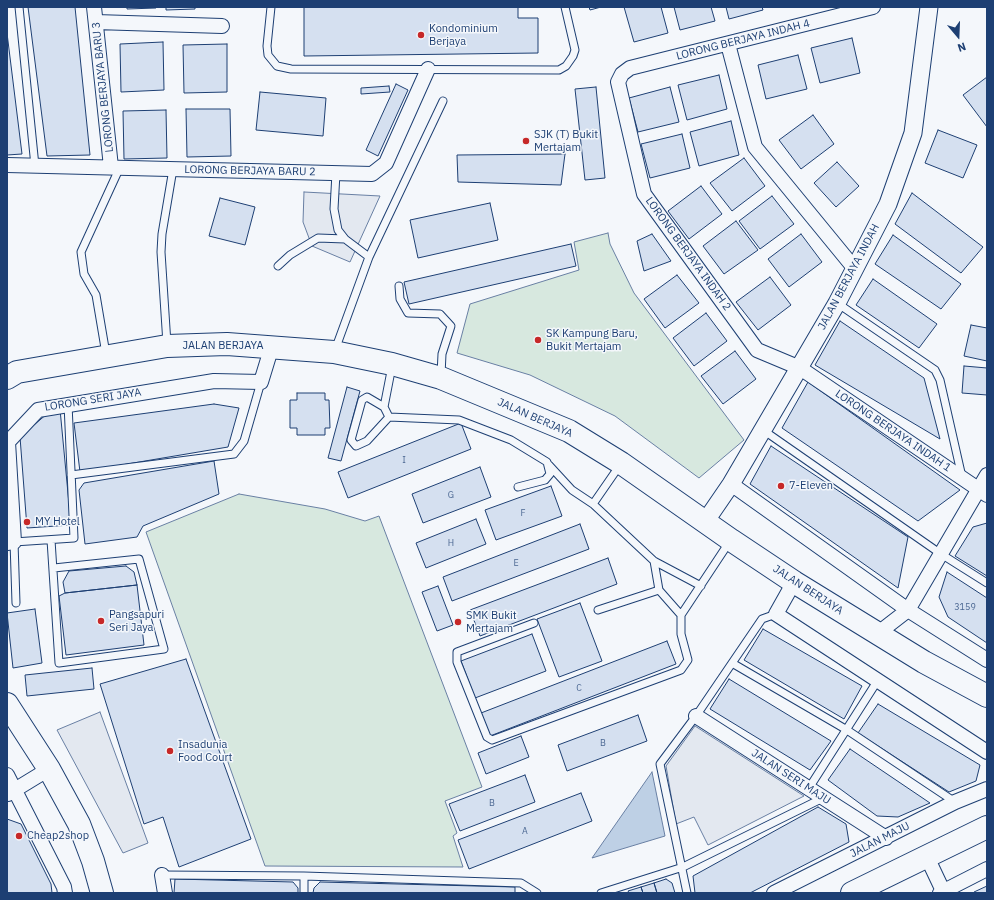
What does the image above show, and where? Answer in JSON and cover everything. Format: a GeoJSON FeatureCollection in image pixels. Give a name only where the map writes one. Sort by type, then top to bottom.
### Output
{"type":"FeatureCollection","features":[{"type":"Feature","properties":{"kind":"main road","name":"JALAN BERJAYA"},"geometry":{"type":"LineString","coordinates":[[12,375],[106,356],[167,346],[227,344],[272,346],[334,352],[392,364],[441,378],[569,431],[621,463],[794,582],[924,662],[987,696]]}},
{"type":"Feature","properties":{"kind":"main road"},"geometry":{"type":"LineString","coordinates":[[924,662],[987,712]]}},
{"type":"Feature","properties":{"kind":"main road"},"geometry":{"type":"LineString","coordinates":[[7,704],[49,769],[79,824],[93,861],[102,893]]}},
{"type":"Feature","properties":{"kind":"main road"},"geometry":{"type":"LineString","coordinates":[[852,893],[987,827]]}},
{"type":"Feature","properties":{"kind":"street","name":"LORONG BERJAYA BARU 3"},"geometry":{"type":"LineString","coordinates":[[94,7],[116,167]]}},
{"type":"Feature","properties":{"kind":"street","name":"LORONG BERJAYA INDAH 4"},"geometry":{"type":"LineString","coordinates":[[618,82],[622,74],[630,68],[874,7]]}},
{"type":"Feature","properties":{"kind":"street","name":"JALAN BERJAYA INDAH"},"geometry":{"type":"LineString","coordinates":[[705,522],[731,484],[800,368],[837,303],[888,204],[913,133],[929,7]]}},
{"type":"Feature","properties":{"kind":"street"},"geometry":{"type":"LineString","coordinates":[[96,22],[222,26]]}},
{"type":"Feature","properties":{"kind":"street"},"geometry":{"type":"LineString","coordinates":[[728,44],[756,146],[855,269]]}},
{"type":"Feature","properties":{"kind":"street","name":"LORONG BERJAYA BARU 2"},"geometry":{"type":"LineString","coordinates":[[7,165],[372,174],[386,164],[428,69]]}},
{"type":"Feature","properties":{"kind":"street","name":"LORONG BERJAYA INDAH 2"},"geometry":{"type":"LineString","coordinates":[[618,82],[644,194],[757,350],[800,368]]}},
{"type":"Feature","properties":{"kind":"street"},"geometry":{"type":"LineString","coordinates":[[261,382],[272,346]]}},
{"type":"Feature","properties":{"kind":"street","name":"LORONG BERJAYA INDAH 1"},"geometry":{"type":"LineString","coordinates":[[800,368],[983,492]]}},
{"type":"Feature","properties":{"kind":"street","name":"LORONG SERI JAYA"},"geometry":{"type":"LineString","coordinates":[[10,542],[8,442],[38,410],[214,380],[261,382]]}},
{"type":"Feature","properties":{"kind":"street"},"geometry":{"type":"LineString","coordinates":[[877,634],[908,610],[941,554],[983,492],[987,475]]}},
{"type":"Feature","properties":{"kind":"street"},"geometry":{"type":"LineString","coordinates":[[731,484],[908,610],[987,660]]}},
{"type":"Feature","properties":{"kind":"street"},"geometry":{"type":"LineString","coordinates":[[794,582],[776,614],[987,752]]}},
{"type":"Feature","properties":{"kind":"street","name":"JALAN SERI MAJU"},"geometry":{"type":"LineString","coordinates":[[696,716],[886,838]]}},
{"type":"Feature","properties":{"kind":"street"},"geometry":{"type":"LineString","coordinates":[[11,792],[49,769]]}},
{"type":"Feature","properties":{"kind":"street"},"geometry":{"type":"LineString","coordinates":[[7,775],[11,792],[64,887],[65,893]]}},
{"type":"Feature","properties":{"kind":"street","name":"JALAN MAJU"},"geometry":{"type":"LineString","coordinates":[[774,893],[955,802],[987,789]]}},
{"type":"Feature","properties":{"kind":"street"},"geometry":{"type":"LineString","coordinates":[[927,857],[943,892],[987,869]]}},
{"type":"Feature","properties":{"kind":"street"},"geometry":{"type":"LineString","coordinates":[[162,875],[165,893]]}},
{"type":"Feature","properties":{"kind":"lane"},"geometry":{"type":"LineString","coordinates":[[19,7],[36,166]]}},
{"type":"Feature","properties":{"kind":"lane"},"geometry":{"type":"LineString","coordinates":[[271,7],[267,46],[268,55],[277,66],[290,69],[559,70],[566,66],[575,50],[565,7]]}},
{"type":"Feature","properties":{"kind":"lane"},"geometry":{"type":"LineString","coordinates":[[334,352],[370,257],[443,101]]}},
{"type":"Feature","properties":{"kind":"lane"},"geometry":{"type":"LineString","coordinates":[[106,356],[96,295],[84,274],[81,252],[116,167]]}},
{"type":"Feature","properties":{"kind":"lane"},"geometry":{"type":"LineString","coordinates":[[167,346],[161,252],[162,234],[173,169]]}},
{"type":"Feature","properties":{"kind":"lane"},"geometry":{"type":"LineString","coordinates":[[336,173],[334,209],[338,230],[345,239],[370,257]]}},
{"type":"Feature","properties":{"kind":"lane"},"geometry":{"type":"LineString","coordinates":[[278,266],[290,255],[318,238],[345,239]]}},
{"type":"Feature","properties":{"kind":"lane"},"geometry":{"type":"LineString","coordinates":[[399,286],[400,300],[408,313],[440,314],[451,326],[442,354],[441,378]]}},
{"type":"Feature","properties":{"kind":"lane"},"geometry":{"type":"LineString","coordinates":[[837,303],[935,370],[940,380],[962,477]]}},
{"type":"Feature","properties":{"kind":"lane"},"geometry":{"type":"LineString","coordinates":[[384,407],[392,364]]}},
{"type":"Feature","properties":{"kind":"lane"},"geometry":{"type":"LineString","coordinates":[[71,475],[234,454],[244,441],[261,382]]}},
{"type":"Feature","properties":{"kind":"lane"},"geometry":{"type":"LineString","coordinates":[[389,417],[384,407],[367,397],[362,400],[350,440],[356,446],[367,440],[389,417],[459,420],[511,440],[547,462],[572,490],[593,504],[654,561],[701,586]]}},
{"type":"Feature","properties":{"kind":"lane"},"geometry":{"type":"LineString","coordinates":[[16,603],[10,542],[74,538],[68,404]]}},
{"type":"Feature","properties":{"kind":"lane"},"geometry":{"type":"LineString","coordinates":[[763,430],[941,554],[987,583]]}},
{"type":"Feature","properties":{"kind":"lane"},"geometry":{"type":"LineString","coordinates":[[518,487],[545,480],[550,474],[547,462]]}},
{"type":"Feature","properties":{"kind":"lane"},"geometry":{"type":"LineString","coordinates":[[593,504],[621,463]]}},
{"type":"Feature","properties":{"kind":"lane"},"geometry":{"type":"LineString","coordinates":[[51,540],[59,663],[164,649],[139,559],[54,568]]}},
{"type":"Feature","properties":{"kind":"lane"},"geometry":{"type":"LineString","coordinates":[[534,623],[457,652],[457,662],[487,737],[492,740],[681,670],[688,660],[681,634],[681,615],[731,540]]}},
{"type":"Feature","properties":{"kind":"lane"},"geometry":{"type":"LineString","coordinates":[[654,561],[659,590],[681,615]]}},
{"type":"Feature","properties":{"kind":"lane"},"geometry":{"type":"LineString","coordinates":[[598,610],[659,590]]}},
{"type":"Feature","properties":{"kind":"lane"},"geometry":{"type":"LineString","coordinates":[[687,893],[683,867],[660,764],[696,716],[762,619],[776,614]]}},
{"type":"Feature","properties":{"kind":"lane"},"geometry":{"type":"LineString","coordinates":[[732,663],[847,730],[955,802]]}},
{"type":"Feature","properties":{"kind":"lane"},"geometry":{"type":"LineString","coordinates":[[809,788],[878,680]]}},
{"type":"Feature","properties":{"kind":"lane"},"geometry":{"type":"LineString","coordinates":[[601,893],[683,867],[824,798]]}},
{"type":"Feature","properties":{"kind":"lane"},"geometry":{"type":"LineString","coordinates":[[162,875],[304,876],[520,883],[537,893]]}},
{"type":"Feature","properties":{"kind":"lane"},"geometry":{"type":"LineString","coordinates":[[304,876],[304,893]]}},
{"type":"Feature","properties":{"kind":"shaded area"},"geometry":{"type":"Polygon","coordinates":[[[304,192],[380,196],[350,262],[312,246],[303,222],[304,192]]]}},
{"type":"Feature","properties":{"kind":"shaded area"},"geometry":{"type":"Polygon","coordinates":[[[608,233],[610,244],[634,293],[744,440],[699,478],[615,416],[530,375],[457,353],[470,304],[579,270],[574,242],[608,233]]]}},
{"type":"Feature","properties":{"kind":"shaded area"},"geometry":{"type":"Polygon","coordinates":[[[239,494],[325,509],[365,521],[379,516],[482,787],[445,801],[457,833],[453,836],[463,867],[265,866],[146,532],[239,494]]]}},
{"type":"Feature","properties":{"kind":"shaded area"},"geometry":{"type":"Polygon","coordinates":[[[100,712],[148,843],[123,853],[57,730],[100,712]]]}},
{"type":"Feature","properties":{"kind":"shaded area"},"geometry":{"type":"Polygon","coordinates":[[[695,726],[804,796],[708,845],[694,817],[676,824],[666,766],[695,726]]]}},
{"type":"Feature","properties":{"kind":"water"},"geometry":{"type":"Polygon","coordinates":[[[652,772],[665,836],[592,858],[652,772]]]}},
{"type":"Feature","properties":{"kind":"building"},"geometry":{"type":"Polygon","coordinates":[[[28,7],[75,7],[90,155],[47,156],[28,7]]]}},
{"type":"Feature","properties":{"kind":"building"},"geometry":{"type":"Polygon","coordinates":[[[127,7],[156,7],[156,8],[127,9],[127,7]]]}},
{"type":"Feature","properties":{"kind":"building"},"geometry":{"type":"Polygon","coordinates":[[[166,7],[195,7],[195,9],[166,10],[166,7]]]}},
{"type":"Feature","properties":{"kind":"building","name":"Kondominium Berjaya"},"geometry":{"type":"Polygon","coordinates":[[[304,7],[518,7],[518,18],[538,18],[538,53],[304,56],[304,7]]]}},
{"type":"Feature","properties":{"kind":"building"},"geometry":{"type":"Polygon","coordinates":[[[589,7],[601,7],[590,10],[589,7]]]}},
{"type":"Feature","properties":{"kind":"building"},"geometry":{"type":"Polygon","coordinates":[[[624,7],[661,7],[668,33],[634,42],[624,7]]]}},
{"type":"Feature","properties":{"kind":"building"},"geometry":{"type":"Polygon","coordinates":[[[674,7],[711,7],[715,21],[680,30],[674,7]]]}},
{"type":"Feature","properties":{"kind":"building"},"geometry":{"type":"Polygon","coordinates":[[[726,7],[762,7],[763,10],[729,19],[726,7]]]}},
{"type":"Feature","properties":{"kind":"building"},"geometry":{"type":"Polygon","coordinates":[[[7,33],[22,154],[7,155],[7,33]]]}},
{"type":"Feature","properties":{"kind":"building"},"geometry":{"type":"Polygon","coordinates":[[[852,38],[860,73],[820,83],[811,48],[852,38]]]}},
{"type":"Feature","properties":{"kind":"building"},"geometry":{"type":"Polygon","coordinates":[[[163,42],[164,90],[121,92],[120,44],[163,42]]]}},
{"type":"Feature","properties":{"kind":"building"},"geometry":{"type":"Polygon","coordinates":[[[227,44],[227,92],[184,93],[183,45],[227,44]]]}},
{"type":"Feature","properties":{"kind":"building"},"geometry":{"type":"Polygon","coordinates":[[[798,55],[807,89],[766,99],[758,65],[798,55]]]}},
{"type":"Feature","properties":{"kind":"building"},"geometry":{"type":"Polygon","coordinates":[[[719,75],[727,109],[687,120],[678,85],[719,75]]]}},
{"type":"Feature","properties":{"kind":"building"},"geometry":{"type":"Polygon","coordinates":[[[987,77],[987,127],[963,95],[987,77]]]}},
{"type":"Feature","properties":{"kind":"building"},"geometry":{"type":"Polygon","coordinates":[[[396,84],[408,90],[378,156],[366,150],[396,84]]]}},
{"type":"Feature","properties":{"kind":"building"},"geometry":{"type":"Polygon","coordinates":[[[389,86],[390,92],[361,94],[361,88],[389,86]]]}},
{"type":"Feature","properties":{"kind":"building"},"geometry":{"type":"Polygon","coordinates":[[[596,87],[605,178],[585,180],[575,89],[596,87]]]}},
{"type":"Feature","properties":{"kind":"building"},"geometry":{"type":"Polygon","coordinates":[[[670,87],[679,122],[638,132],[629,98],[670,87]]]}},
{"type":"Feature","properties":{"kind":"building"},"geometry":{"type":"Polygon","coordinates":[[[260,92],[326,98],[323,136],[256,130],[260,92]]]}},
{"type":"Feature","properties":{"kind":"building"},"geometry":{"type":"Polygon","coordinates":[[[186,109],[230,109],[231,156],[187,157],[186,109]]]}},
{"type":"Feature","properties":{"kind":"building"},"geometry":{"type":"Polygon","coordinates":[[[166,110],[167,158],[124,159],[123,111],[166,110]]]}},
{"type":"Feature","properties":{"kind":"building"},"geometry":{"type":"Polygon","coordinates":[[[813,115],[834,144],[801,169],[779,140],[813,115]]]}},
{"type":"Feature","properties":{"kind":"building"},"geometry":{"type":"Polygon","coordinates":[[[731,121],[739,155],[699,166],[690,132],[731,121]]]}},
{"type":"Feature","properties":{"kind":"building"},"geometry":{"type":"Polygon","coordinates":[[[938,130],[977,145],[963,178],[925,163],[938,130]]]}},
{"type":"Feature","properties":{"kind":"building"},"geometry":{"type":"Polygon","coordinates":[[[682,134],[690,168],[650,178],[641,144],[682,134]]]}},
{"type":"Feature","properties":{"kind":"building"},"geometry":{"type":"Polygon","coordinates":[[[565,154],[561,185],[458,182],[457,155],[565,154]]]}},
{"type":"Feature","properties":{"kind":"building"},"geometry":{"type":"Polygon","coordinates":[[[744,158],[765,186],[732,211],[710,183],[744,158]]]}},
{"type":"Feature","properties":{"kind":"building"},"geometry":{"type":"Polygon","coordinates":[[[837,162],[859,186],[836,207],[814,183],[837,162]]]}},
{"type":"Feature","properties":{"kind":"building"},"geometry":{"type":"Polygon","coordinates":[[[701,186],[722,214],[689,239],[668,211],[701,186]]]}},
{"type":"Feature","properties":{"kind":"building"},"geometry":{"type":"Polygon","coordinates":[[[912,193],[983,247],[961,273],[895,224],[912,193]]]}},
{"type":"Feature","properties":{"kind":"building"},"geometry":{"type":"Polygon","coordinates":[[[772,196],[794,224],[760,249],[739,221],[772,196]]]}},
{"type":"Feature","properties":{"kind":"building"},"geometry":{"type":"Polygon","coordinates":[[[220,198],[255,207],[245,245],[209,236],[220,198]]]}},
{"type":"Feature","properties":{"kind":"building"},"geometry":{"type":"Polygon","coordinates":[[[490,203],[498,240],[418,258],[410,220],[490,203]]]}},
{"type":"Feature","properties":{"kind":"building"},"geometry":{"type":"Polygon","coordinates":[[[736,221],[758,250],[724,274],[703,246],[736,221]]]}},
{"type":"Feature","properties":{"kind":"building"},"geometry":{"type":"Polygon","coordinates":[[[652,234],[671,261],[644,271],[637,241],[652,234]]]}},
{"type":"Feature","properties":{"kind":"building"},"geometry":{"type":"Polygon","coordinates":[[[801,234],[822,262],[789,287],[768,259],[801,234]]]}},
{"type":"Feature","properties":{"kind":"building"},"geometry":{"type":"Polygon","coordinates":[[[893,235],[961,284],[941,309],[875,264],[893,235]]]}},
{"type":"Feature","properties":{"kind":"building"},"geometry":{"type":"Polygon","coordinates":[[[571,244],[576,266],[409,304],[404,282],[571,244]]]}},
{"type":"Feature","properties":{"kind":"building"},"geometry":{"type":"Polygon","coordinates":[[[677,275],[699,303],[665,328],[644,299],[677,275]]]}},
{"type":"Feature","properties":{"kind":"building"},"geometry":{"type":"Polygon","coordinates":[[[770,277],[791,305],[758,330],[736,302],[770,277]]]}},
{"type":"Feature","properties":{"kind":"building"},"geometry":{"type":"Polygon","coordinates":[[[873,279],[937,324],[919,348],[856,305],[873,279]]]}},
{"type":"Feature","properties":{"kind":"building"},"geometry":{"type":"Polygon","coordinates":[[[706,313],[727,341],[694,366],[673,338],[706,313]]]}},
{"type":"Feature","properties":{"kind":"building"},"geometry":{"type":"Polygon","coordinates":[[[840,321],[924,378],[940,439],[815,365],[840,321]]]}},
{"type":"Feature","properties":{"kind":"building"},"geometry":{"type":"Polygon","coordinates":[[[971,325],[987,328],[987,361],[964,356],[971,325]]]}},
{"type":"Feature","properties":{"kind":"building"},"geometry":{"type":"Polygon","coordinates":[[[735,351],[756,379],[723,404],[701,376],[735,351]]]}},
{"type":"Feature","properties":{"kind":"building"},"geometry":{"type":"Polygon","coordinates":[[[964,366],[987,368],[987,395],[962,393],[964,366]]]}},
{"type":"Feature","properties":{"kind":"building"},"geometry":{"type":"Polygon","coordinates":[[[808,382],[960,490],[918,521],[782,428],[808,382]]]}},
{"type":"Feature","properties":{"kind":"building"},"geometry":{"type":"Polygon","coordinates":[[[347,387],[360,391],[341,461],[328,458],[347,387]]]}},
{"type":"Feature","properties":{"kind":"building"},"geometry":{"type":"Polygon","coordinates":[[[297,393],[325,393],[325,400],[329,400],[330,428],[325,428],[325,435],[297,435],[297,428],[290,428],[290,400],[297,400],[297,393]]]}},
{"type":"Feature","properties":{"kind":"building"},"geometry":{"type":"Polygon","coordinates":[[[214,404],[239,408],[228,447],[80,472],[74,423],[214,404]]]}},
{"type":"Feature","properties":{"kind":"building"},"geometry":{"type":"Polygon","coordinates":[[[60,409],[71,525],[27,528],[20,437],[48,413],[60,409]]]}},
{"type":"Feature","properties":{"kind":"building"},"geometry":{"type":"Polygon","coordinates":[[[461,423],[471,449],[348,498],[338,472],[461,423]]]}},
{"type":"Feature","properties":{"kind":"building"},"geometry":{"type":"Polygon","coordinates":[[[771,446],[908,537],[898,588],[750,484],[771,446]]]}},
{"type":"Feature","properties":{"kind":"building"},"geometry":{"type":"Polygon","coordinates":[[[214,461],[219,494],[143,526],[137,537],[85,544],[79,490],[84,483],[214,461]]]}},
{"type":"Feature","properties":{"kind":"building"},"geometry":{"type":"Polygon","coordinates":[[[480,467],[491,497],[423,523],[412,494],[480,467]]]}},
{"type":"Feature","properties":{"kind":"building"},"geometry":{"type":"Polygon","coordinates":[[[551,486],[562,516],[496,540],[485,510],[551,486]]]}},
{"type":"Feature","properties":{"kind":"building"},"geometry":{"type":"Polygon","coordinates":[[[476,519],[486,544],[426,568],[416,543],[476,519]]]}},
{"type":"Feature","properties":{"kind":"building"},"geometry":{"type":"Polygon","coordinates":[[[987,523],[987,576],[955,556],[973,527],[987,523]]]}},
{"type":"Feature","properties":{"kind":"building"},"geometry":{"type":"Polygon","coordinates":[[[580,524],[589,549],[452,601],[443,577],[580,524]]]}},
{"type":"Feature","properties":{"kind":"building"},"geometry":{"type":"Polygon","coordinates":[[[608,558],[617,584],[480,636],[470,610],[608,558]]]}},
{"type":"Feature","properties":{"kind":"building"},"geometry":{"type":"Polygon","coordinates":[[[126,566],[134,572],[137,585],[65,593],[63,582],[69,571],[126,566]]]}},
{"type":"Feature","properties":{"kind":"building"},"geometry":{"type":"Polygon","coordinates":[[[947,572],[987,598],[987,643],[948,617],[939,597],[947,572]]]}},
{"type":"Feature","properties":{"kind":"building","name":"Pangsapuri Seri Jaya"},"geometry":{"type":"Polygon","coordinates":[[[137,585],[144,645],[66,655],[59,596],[65,593],[137,585]]]}},
{"type":"Feature","properties":{"kind":"building"},"geometry":{"type":"Polygon","coordinates":[[[438,586],[453,625],[437,631],[422,592],[438,586]]]}},
{"type":"Feature","properties":{"kind":"building"},"geometry":{"type":"Polygon","coordinates":[[[580,603],[602,661],[559,677],[537,619],[580,603]]]}},
{"type":"Feature","properties":{"kind":"building"},"geometry":{"type":"Polygon","coordinates":[[[35,609],[42,663],[13,668],[7,613],[35,609]]]}},
{"type":"Feature","properties":{"kind":"building"},"geometry":{"type":"Polygon","coordinates":[[[763,629],[862,686],[844,719],[744,660],[763,629]]]}},
{"type":"Feature","properties":{"kind":"building"},"geometry":{"type":"Polygon","coordinates":[[[532,634],[546,671],[475,698],[461,661],[532,634]]]}},
{"type":"Feature","properties":{"kind":"building"},"geometry":{"type":"Polygon","coordinates":[[[667,641],[676,664],[490,736],[481,713],[667,641]]]}},
{"type":"Feature","properties":{"kind":"building","name":"Insadunia Food Court"},"geometry":{"type":"Polygon","coordinates":[[[186,659],[251,839],[179,867],[163,817],[144,824],[100,684],[186,659]]]}},
{"type":"Feature","properties":{"kind":"building"},"geometry":{"type":"Polygon","coordinates":[[[92,668],[94,689],[27,696],[25,675],[92,668]]]}},
{"type":"Feature","properties":{"kind":"building"},"geometry":{"type":"Polygon","coordinates":[[[729,679],[831,741],[810,770],[710,709],[729,679]]]}},
{"type":"Feature","properties":{"kind":"building"},"geometry":{"type":"Polygon","coordinates":[[[878,704],[980,765],[976,781],[949,792],[858,733],[878,704]]]}},
{"type":"Feature","properties":{"kind":"building"},"geometry":{"type":"Polygon","coordinates":[[[638,715],[647,741],[567,771],[558,745],[638,715]]]}},
{"type":"Feature","properties":{"kind":"building"},"geometry":{"type":"Polygon","coordinates":[[[521,736],[529,757],[486,774],[478,753],[521,736]]]}},
{"type":"Feature","properties":{"kind":"building"},"geometry":{"type":"Polygon","coordinates":[[[850,749],[930,803],[898,817],[877,816],[828,780],[850,749]]]}},
{"type":"Feature","properties":{"kind":"building"},"geometry":{"type":"Polygon","coordinates":[[[525,775],[535,802],[460,831],[449,804],[525,775]]]}},
{"type":"Feature","properties":{"kind":"building"},"geometry":{"type":"Polygon","coordinates":[[[581,793],[592,821],[469,869],[458,840],[581,793]]]}},
{"type":"Feature","properties":{"kind":"building"},"geometry":{"type":"Polygon","coordinates":[[[818,807],[846,824],[849,842],[750,893],[695,893],[693,876],[818,807]]]}},
{"type":"Feature","properties":{"kind":"building"},"geometry":{"type":"Polygon","coordinates":[[[7,819],[21,824],[51,884],[52,893],[7,893],[7,819]]]}},
{"type":"Feature","properties":{"kind":"building"},"geometry":{"type":"Polygon","coordinates":[[[175,879],[293,882],[298,888],[298,893],[174,893],[175,879]]]}},
{"type":"Feature","properties":{"kind":"building"},"geometry":{"type":"Polygon","coordinates":[[[666,879],[672,883],[675,893],[657,893],[654,883],[666,879]]]}},
{"type":"Feature","properties":{"kind":"building"},"geometry":{"type":"Polygon","coordinates":[[[320,882],[515,887],[515,893],[313,893],[314,888],[320,882]]]}},
{"type":"Feature","properties":{"kind":"building"},"geometry":{"type":"Polygon","coordinates":[[[654,883],[657,893],[643,893],[641,887],[654,883]]]}},
{"type":"Feature","properties":{"kind":"building"},"geometry":{"type":"Polygon","coordinates":[[[987,886],[987,893],[973,893],[974,892],[987,886]]]}},
{"type":"Feature","properties":{"kind":"building"},"geometry":{"type":"Polygon","coordinates":[[[641,887],[643,893],[629,893],[628,891],[641,887]]]}},
{"type":"Feature","properties":{"kind":"place","name":"Kondominium Berjaya"},"geometry":{"type":"Point","coordinates":[421,35]}},
{"type":"Feature","properties":{"kind":"place","name":"SJK (T) Bukit Mertajam"},"geometry":{"type":"Point","coordinates":[526,141]}},
{"type":"Feature","properties":{"kind":"place","name":"SK Kampung Baru, Bukit Mertajam"},"geometry":{"type":"Point","coordinates":[538,340]}},
{"type":"Feature","properties":{"kind":"place","name":"7-Eleven"},"geometry":{"type":"Point","coordinates":[781,486]}},
{"type":"Feature","properties":{"kind":"place","name":"MY Hotel"},"geometry":{"type":"Point","coordinates":[27,522]}},
{"type":"Feature","properties":{"kind":"place","name":"Pangsapuri Seri Jaya"},"geometry":{"type":"Point","coordinates":[101,621]}},
{"type":"Feature","properties":{"kind":"place","name":"SMK Bukit Mertajam"},"geometry":{"type":"Point","coordinates":[458,622]}},
{"type":"Feature","properties":{"kind":"place","name":"Insadunia Food Court"},"geometry":{"type":"Point","coordinates":[170,751]}},
{"type":"Feature","properties":{"kind":"place","name":"Cheap2shop"},"geometry":{"type":"Point","coordinates":[19,836]}}]}
